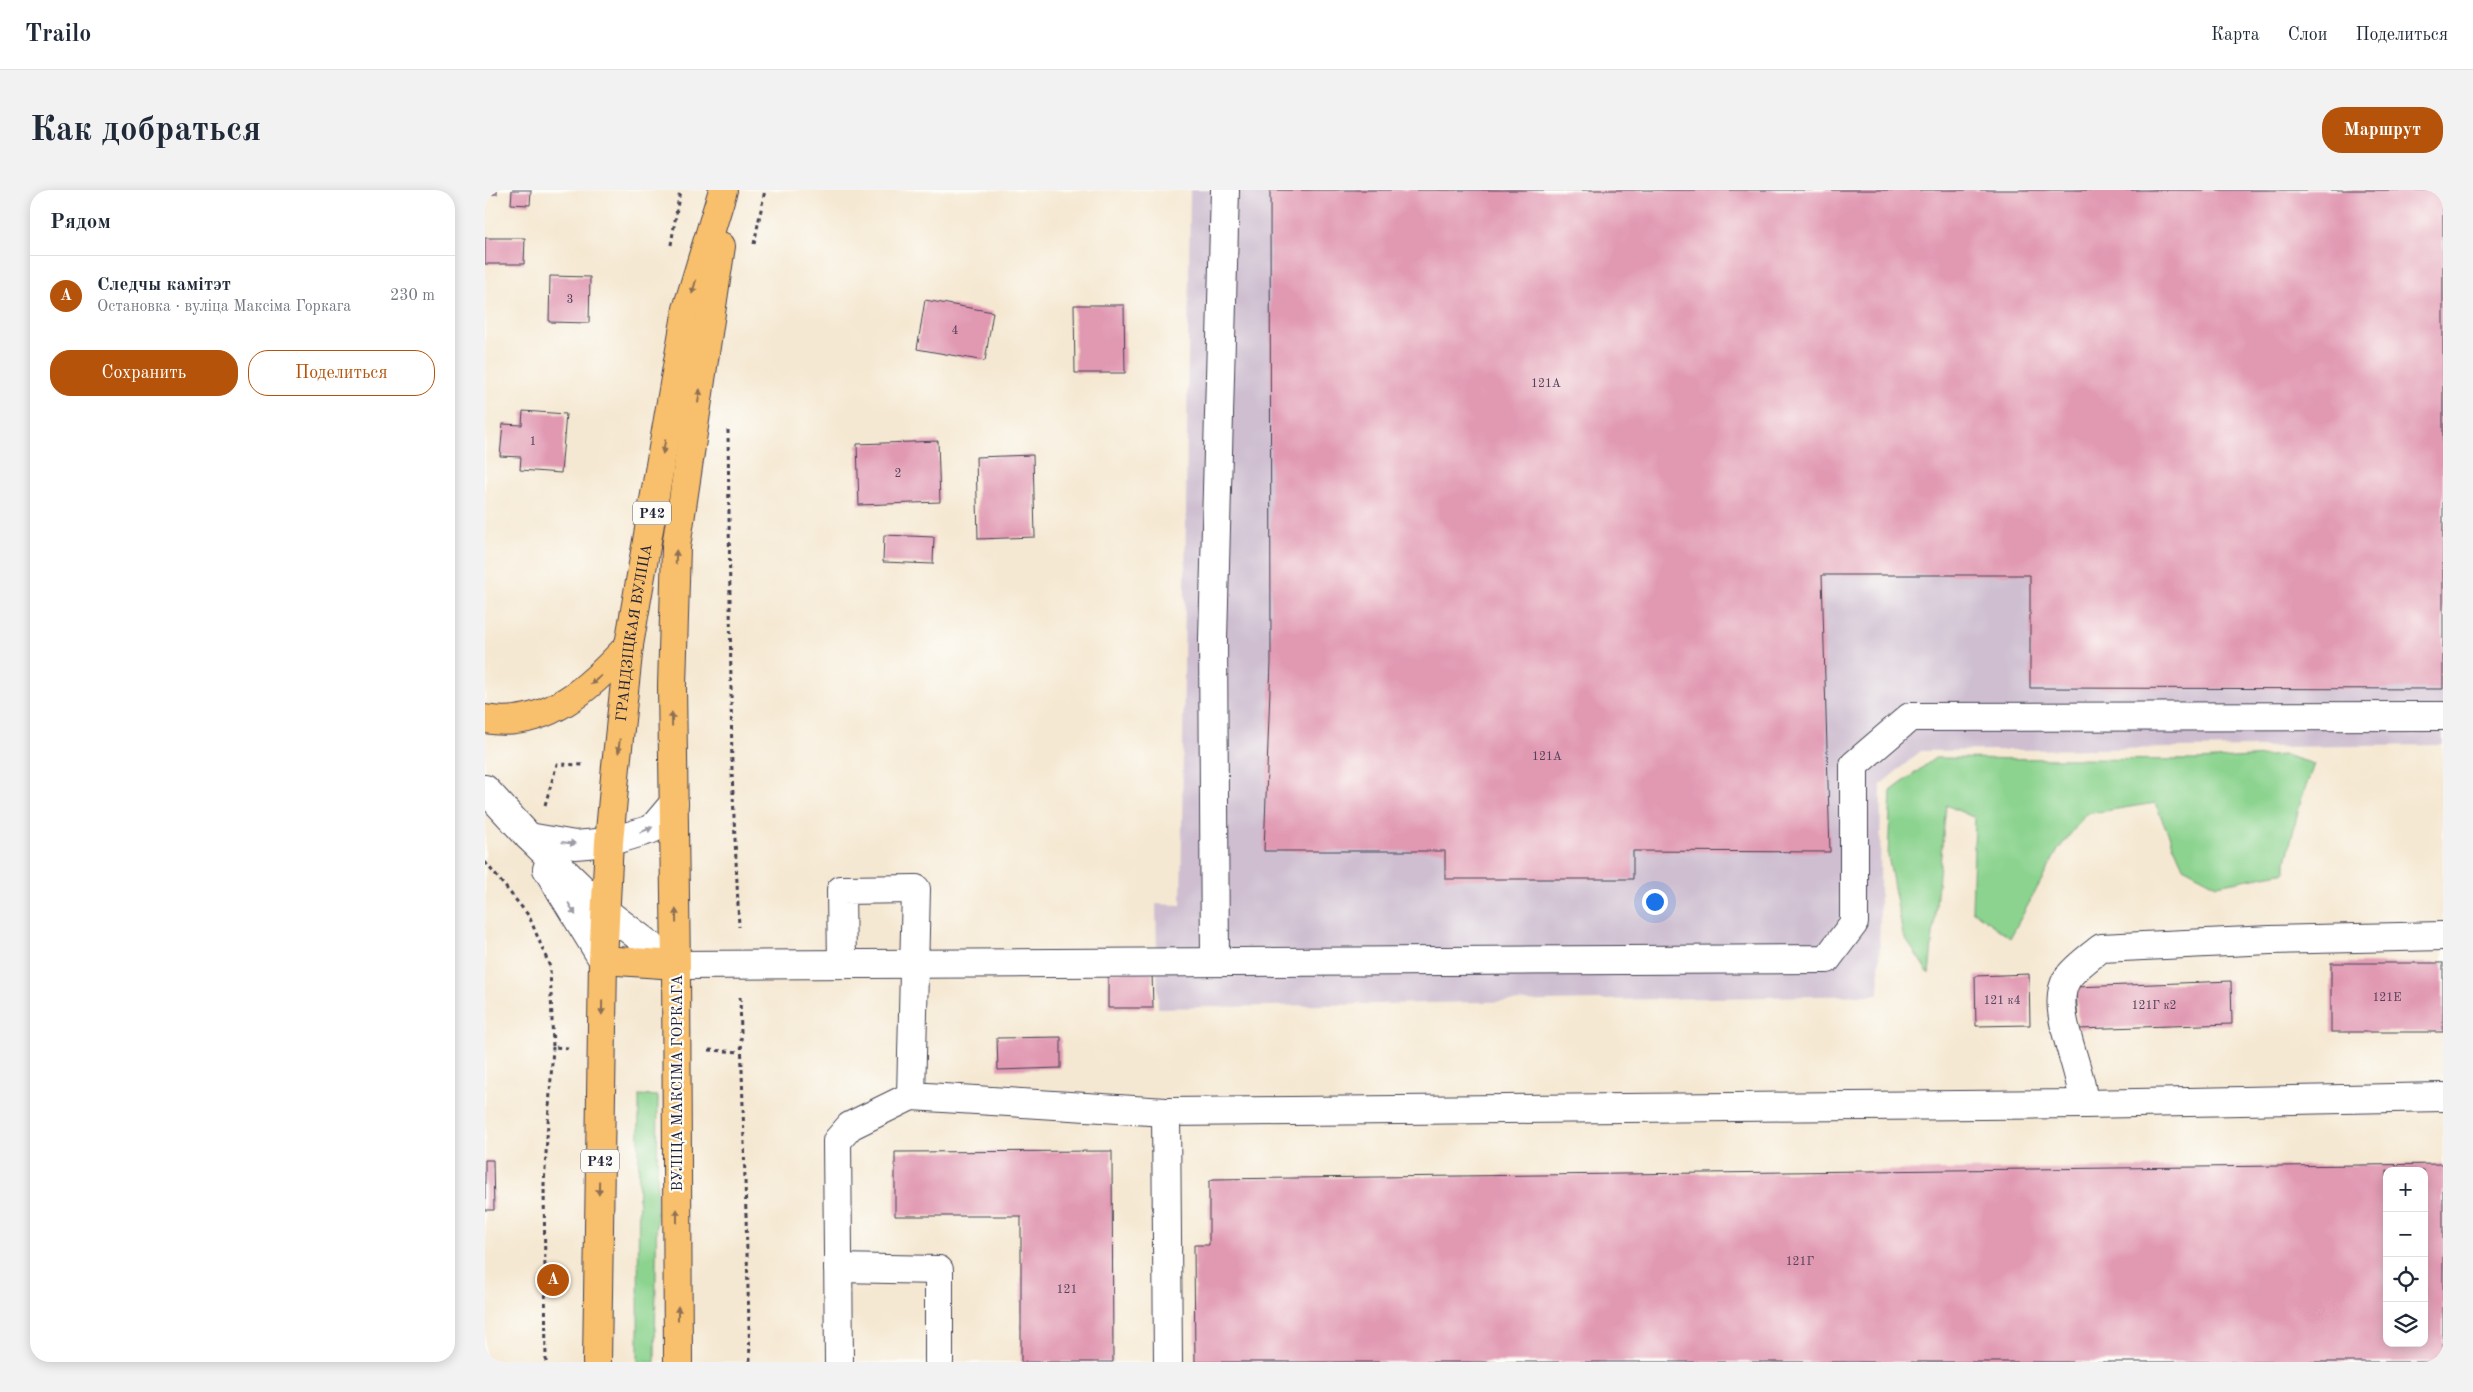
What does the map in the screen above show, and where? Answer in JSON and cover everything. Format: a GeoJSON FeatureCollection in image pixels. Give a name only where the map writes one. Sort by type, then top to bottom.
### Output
{"type":"FeatureCollection","features":[{"type":"Feature","properties":{"kind":"main road","name":"ГРАНДЗІЦКАЯ ВУЛІЦА"},"geometry":{"type":"LineString","coordinates":[[609,842],[629,645],[687,309],[723,190]]}},
{"type":"Feature","properties":{"kind":"main road","name":"ГРАНДЗІЦКАЯ ВУЛІЦА"},"geometry":{"type":"LineString","coordinates":[[674,803],[672,686],[677,547],[729,190]]}},
{"type":"Feature","properties":{"kind":"main road"},"geometry":{"type":"LineString","coordinates":[[485,719],[499,722],[537,716],[569,701],[599,678],[629,645]]}},
{"type":"Feature","properties":{"kind":"main road","name":"ВУЛІЦА МАКСІМА ГОРКАГА"},"geometry":{"type":"LineString","coordinates":[[674,803],[678,1362]]}},
{"type":"Feature","properties":{"kind":"main road","name":"Р42"},"geometry":{"type":"LineString","coordinates":[[597,1362],[603,960],[609,842]]}},
{"type":"Feature","properties":{"kind":"main road"},"geometry":{"type":"LineString","coordinates":[[603,960],[676,965]]}},
{"type":"Feature","properties":{"kind":"street"},"geometry":{"type":"LineString","coordinates":[[1215,961],[1213,639],[1225,190]]}},
{"type":"Feature","properties":{"kind":"street"},"geometry":{"type":"LineString","coordinates":[[485,789],[529,838],[606,912],[676,965],[1827,959],[1853,923],[1854,765],[1910,717],[2443,716]]}},
{"type":"Feature","properties":{"kind":"street"},"geometry":{"type":"LineString","coordinates":[[529,838],[575,845],[609,842],[652,829],[674,803]]}},
{"type":"Feature","properties":{"kind":"street"},"geometry":{"type":"LineString","coordinates":[[529,838],[603,960]]}},
{"type":"Feature","properties":{"kind":"street"},"geometry":{"type":"LineString","coordinates":[[842,964],[841,890],[916,889],[911,1096]]}},
{"type":"Feature","properties":{"kind":"street"},"geometry":{"type":"LineString","coordinates":[[2083,1104],[2083,1091],[2067,1040],[2061,999],[2066,980],[2101,948],[2270,940],[2443,936]]}},
{"type":"Feature","properties":{"kind":"street"},"geometry":{"type":"LineString","coordinates":[[839,1362],[837,1141],[850,1126],[911,1096],[1167,1112],[2083,1104],[2443,1097]]}},
{"type":"Feature","properties":{"kind":"street"},"geometry":{"type":"LineString","coordinates":[[1167,1112],[1168,1362]]}},
{"type":"Feature","properties":{"kind":"street"},"geometry":{"type":"LineString","coordinates":[[838,1268],[939,1270],[939,1362]]}},
{"type":"Feature","properties":{"kind":"path"},"geometry":{"type":"LineString","coordinates":[[753,248],[765,190]]}},
{"type":"Feature","properties":{"kind":"path"},"geometry":{"type":"LineString","coordinates":[[727,422],[732,772],[739,927]]}},
{"type":"Feature","properties":{"kind":"path"},"geometry":{"type":"LineString","coordinates":[[545,805],[557,764],[585,765]]}},
{"type":"Feature","properties":{"kind":"path"},"geometry":{"type":"LineString","coordinates":[[485,862],[529,916],[550,968],[553,1047],[544,1184],[546,1362]]}},
{"type":"Feature","properties":{"kind":"path"},"geometry":{"type":"LineString","coordinates":[[740,997],[740,1052],[750,1362]]}},
{"type":"Feature","properties":{"kind":"path"},"geometry":{"type":"LineString","coordinates":[[553,1047],[577,1048]]}},
{"type":"Feature","properties":{"kind":"path"},"geometry":{"type":"LineString","coordinates":[[706,1050],[740,1052]]}},
{"type":"Feature","properties":{"kind":"shaded area"},"geometry":{"type":"Polygon","coordinates":[[[1190,190],[2443,190],[2443,745],[1921,751],[1881,784],[1879,995],[1158,1008],[1156,904],[1181,905],[1190,190]]]}},
{"type":"Feature","properties":{"kind":"green space"},"geometry":{"type":"Polygon","coordinates":[[[2285,755],[2314,764],[2300,803],[2286,862],[2286,872],[2217,885],[2183,867],[2155,803],[2086,814],[2058,850],[2010,938],[1972,910],[1975,818],[1946,805],[1929,974],[1903,935],[1888,856],[1891,791],[1935,758],[2198,760],[2285,755]]]}},
{"type":"Feature","properties":{"kind":"green space"},"geometry":{"type":"Polygon","coordinates":[[[639,1095],[658,1096],[655,1362],[638,1362],[639,1095]]]}},
{"type":"Feature","properties":{"kind":"building"},"geometry":{"type":"Polygon","coordinates":[[[485,190],[497,190],[497,194],[485,194],[485,190]]]}},
{"type":"Feature","properties":{"kind":"building"},"geometry":{"type":"Polygon","coordinates":[[[512,190],[531,190],[530,205],[511,204],[512,190]]]}},
{"type":"Feature","properties":{"kind":"building"},"geometry":{"type":"Polygon","coordinates":[[[1270,190],[2443,190],[2443,689],[2030,688],[2030,575],[1822,575],[1830,852],[1633,851],[1633,879],[1445,879],[1445,851],[1264,851],[1271,662],[1270,190]]]}},
{"type":"Feature","properties":{"kind":"building"},"geometry":{"type":"Polygon","coordinates":[[[485,238],[525,238],[524,264],[485,264],[485,238]]]}},
{"type":"Feature","properties":{"kind":"building"},"geometry":{"type":"Polygon","coordinates":[[[550,276],[590,277],[589,323],[549,322],[550,276]]]}},
{"type":"Feature","properties":{"kind":"building"},"geometry":{"type":"Polygon","coordinates":[[[925,300],[993,312],[985,361],[917,349],[925,300]]]}},
{"type":"Feature","properties":{"kind":"building"},"geometry":{"type":"Polygon","coordinates":[[[1074,305],[1124,305],[1125,373],[1075,373],[1074,305]]]}},
{"type":"Feature","properties":{"kind":"building"},"geometry":{"type":"Polygon","coordinates":[[[523,411],[566,414],[561,473],[520,470],[521,457],[500,456],[503,424],[522,425],[523,411]]]}},
{"type":"Feature","properties":{"kind":"building"},"geometry":{"type":"Polygon","coordinates":[[[938,441],[940,502],[859,505],[857,444],[938,441]]]}},
{"type":"Feature","properties":{"kind":"building"},"geometry":{"type":"Polygon","coordinates":[[[1033,455],[1035,537],[978,539],[976,457],[1033,455]]]}},
{"type":"Feature","properties":{"kind":"building"},"geometry":{"type":"Polygon","coordinates":[[[884,535],[934,537],[933,564],[883,562],[884,535]]]}},
{"type":"Feature","properties":{"kind":"building"},"geometry":{"type":"Polygon","coordinates":[[[2331,963],[2443,963],[2443,1032],[2331,1032],[2331,963]]]}},
{"type":"Feature","properties":{"kind":"building"},"geometry":{"type":"Polygon","coordinates":[[[1108,972],[1152,972],[1153,1008],[1108,1008],[1108,972]]]}},
{"type":"Feature","properties":{"kind":"building"},"geometry":{"type":"Polygon","coordinates":[[[2029,974],[2030,1025],[1976,1026],[1975,976],[2029,974]]]}},
{"type":"Feature","properties":{"kind":"building"},"geometry":{"type":"Polygon","coordinates":[[[2231,981],[2232,1024],[2078,1029],[2076,987],[2231,981]]]}},
{"type":"Feature","properties":{"kind":"building"},"geometry":{"type":"Polygon","coordinates":[[[1061,1037],[1061,1068],[998,1070],[997,1038],[1061,1037]]]}},
{"type":"Feature","properties":{"kind":"building"},"geometry":{"type":"Polygon","coordinates":[[[1112,1151],[1113,1362],[1021,1362],[1021,1216],[895,1216],[895,1152],[1112,1151]]]}},
{"type":"Feature","properties":{"kind":"building"},"geometry":{"type":"Polygon","coordinates":[[[485,1160],[493,1160],[494,1210],[485,1210],[485,1160]]]}},
{"type":"Feature","properties":{"kind":"building"},"geometry":{"type":"Polygon","coordinates":[[[2443,1164],[2443,1362],[1195,1362],[1194,1245],[1209,1245],[1209,1182],[1213,1179],[2443,1164]]]}},
{"type":"Feature","properties":{"kind":"place","name":"Следчы камітэт"},"geometry":{"type":"Point","coordinates":[553,1280]}}]}
